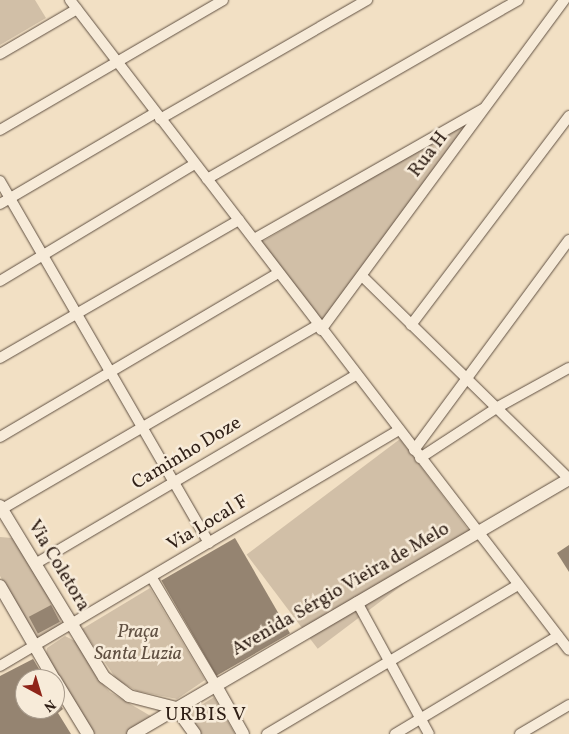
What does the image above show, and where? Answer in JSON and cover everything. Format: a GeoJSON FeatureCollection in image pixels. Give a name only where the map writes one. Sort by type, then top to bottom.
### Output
{"type":"FeatureCollection","features":[{"type":"Feature","properties":{"kind":"street"},"geometry":{"type":"LineString","coordinates":[[0,130],[223,0]]}},
{"type":"Feature","properties":{"kind":"street"},"geometry":{"type":"LineString","coordinates":[[5,201],[367,0]]}},
{"type":"Feature","properties":{"kind":"street"},"geometry":{"type":"LineString","coordinates":[[207,179],[518,0]]}},
{"type":"Feature","properties":{"kind":"street","name":"Rua H"},"geometry":{"type":"LineString","coordinates":[[319,328],[362,276],[564,0]]}},
{"type":"Feature","properties":{"kind":"street"},"geometry":{"type":"LineString","coordinates":[[0,54],[72,2],[116,62],[254,239],[319,328],[569,650]]}},
{"type":"Feature","properties":{"kind":"street"},"geometry":{"type":"LineString","coordinates":[[254,239],[488,106]]}},
{"type":"Feature","properties":{"kind":"street"},"geometry":{"type":"LineString","coordinates":[[411,325],[569,116]]}},
{"type":"Feature","properties":{"kind":"street"},"geometry":{"type":"LineString","coordinates":[[0,281],[195,164]]}},
{"type":"Feature","properties":{"kind":"street"},"geometry":{"type":"LineString","coordinates":[[0,181],[5,201],[43,255],[209,542]]}},
{"type":"Feature","properties":{"kind":"street"},"geometry":{"type":"LineString","coordinates":[[0,358],[239,220]]}},
{"type":"Feature","properties":{"kind":"street"},"geometry":{"type":"LineString","coordinates":[[417,454],[467,379],[569,240]]}},
{"type":"Feature","properties":{"kind":"street"},"geometry":{"type":"LineString","coordinates":[[0,437],[278,273]]}},
{"type":"Feature","properties":{"kind":"street"},"geometry":{"type":"LineString","coordinates":[[362,276],[498,407],[569,479]]}},
{"type":"Feature","properties":{"kind":"street"},"geometry":{"type":"LineString","coordinates":[[1,507],[319,328]]}},
{"type":"Feature","properties":{"kind":"street"},"geometry":{"type":"LineString","coordinates":[[417,454],[568,368]]}},
{"type":"Feature","properties":{"kind":"street","name":"Caminho Doze"},"geometry":{"type":"LineString","coordinates":[[35,564],[356,375]]}},
{"type":"Feature","properties":{"kind":"street","name":"Via Local F"},"geometry":{"type":"LineString","coordinates":[[0,666],[152,578],[209,542],[399,430]]}},
{"type":"Feature","properties":{"kind":"street","name":"Avenida Sérgio Vieira de Melo"},"geometry":{"type":"LineString","coordinates":[[133,734],[569,479]]}},
{"type":"Feature","properties":{"kind":"street","name":"Via Coletora"},"geometry":{"type":"LineString","coordinates":[[1,507],[104,677],[129,696],[176,708]]}},
{"type":"Feature","properties":{"kind":"street"},"geometry":{"type":"LineString","coordinates":[[0,529],[14,531]]}},
{"type":"Feature","properties":{"kind":"street"},"geometry":{"type":"LineString","coordinates":[[152,578],[244,734]]}},
{"type":"Feature","properties":{"kind":"street"},"geometry":{"type":"LineString","coordinates":[[267,734],[518,585]]}},
{"type":"Feature","properties":{"kind":"street"},"geometry":{"type":"LineString","coordinates":[[1,588],[48,669]]}},
{"type":"Feature","properties":{"kind":"street"},"geometry":{"type":"LineString","coordinates":[[357,602],[429,734]]}},
{"type":"Feature","properties":{"kind":"street"},"geometry":{"type":"LineString","coordinates":[[395,734],[558,636]]}},
{"type":"Feature","properties":{"kind":"street"},"geometry":{"type":"LineString","coordinates":[[65,696],[88,734]]}},
{"type":"Feature","properties":{"kind":"street"},"geometry":{"type":"LineString","coordinates":[[520,734],[569,705]]}},
{"type":"Feature","properties":{"kind":"street"},"geometry":{"type":"LineString","coordinates":[[176,708],[195,734]]}},
{"type":"Feature","properties":{"kind":"green space"},"geometry":{"type":"Polygon","coordinates":[[[0,0],[35,0],[46,18],[0,45],[0,0]]]}},
{"type":"Feature","properties":{"kind":"green space"},"geometry":{"type":"Polygon","coordinates":[[[476,116],[321,326],[260,243],[476,116]]]}},
{"type":"Feature","properties":{"kind":"green space"},"geometry":{"type":"Polygon","coordinates":[[[400,439],[471,533],[318,649],[247,555],[400,439]]]}},
{"type":"Feature","properties":{"kind":"green space"},"geometry":{"type":"Polygon","coordinates":[[[0,537],[12,538],[61,616],[61,627],[36,639],[0,576],[0,537]]]}},
{"type":"Feature","properties":{"kind":"green space","name":"Praça Santa Luzia"},"geometry":{"type":"Polygon","coordinates":[[[150,588],[205,680],[177,699],[137,691],[117,680],[82,629],[150,588]]]}},
{"type":"Feature","properties":{"kind":"green space"},"geometry":{"type":"Polygon","coordinates":[[[65,636],[77,642],[97,678],[110,692],[154,718],[131,734],[92,734],[65,688],[65,669],[54,669],[46,655],[47,648],[65,636]]]}},
{"type":"Feature","properties":{"kind":"green space"},"geometry":{"type":"Polygon","coordinates":[[[214,697],[235,734],[200,734],[187,714],[214,697]]]}},
{"type":"Feature","properties":{"kind":"building"},"geometry":{"type":"Polygon","coordinates":[[[235,538],[290,633],[216,676],[161,580],[235,538]]]}},
{"type":"Feature","properties":{"kind":"building"},"geometry":{"type":"Polygon","coordinates":[[[569,545],[569,572],[557,553],[569,545]]]}},
{"type":"Feature","properties":{"kind":"building"},"geometry":{"type":"Polygon","coordinates":[[[51,605],[60,622],[38,634],[29,617],[51,605]]]}},
{"type":"Feature","properties":{"kind":"building"},"geometry":{"type":"Polygon","coordinates":[[[33,659],[39,669],[15,669],[15,719],[62,719],[71,734],[0,734],[0,676],[33,659]]]}},
{"type":"Feature","properties":{"kind":"district","name":"URBIS V"},"geometry":{"type":"Point","coordinates":[206,715]}}]}
